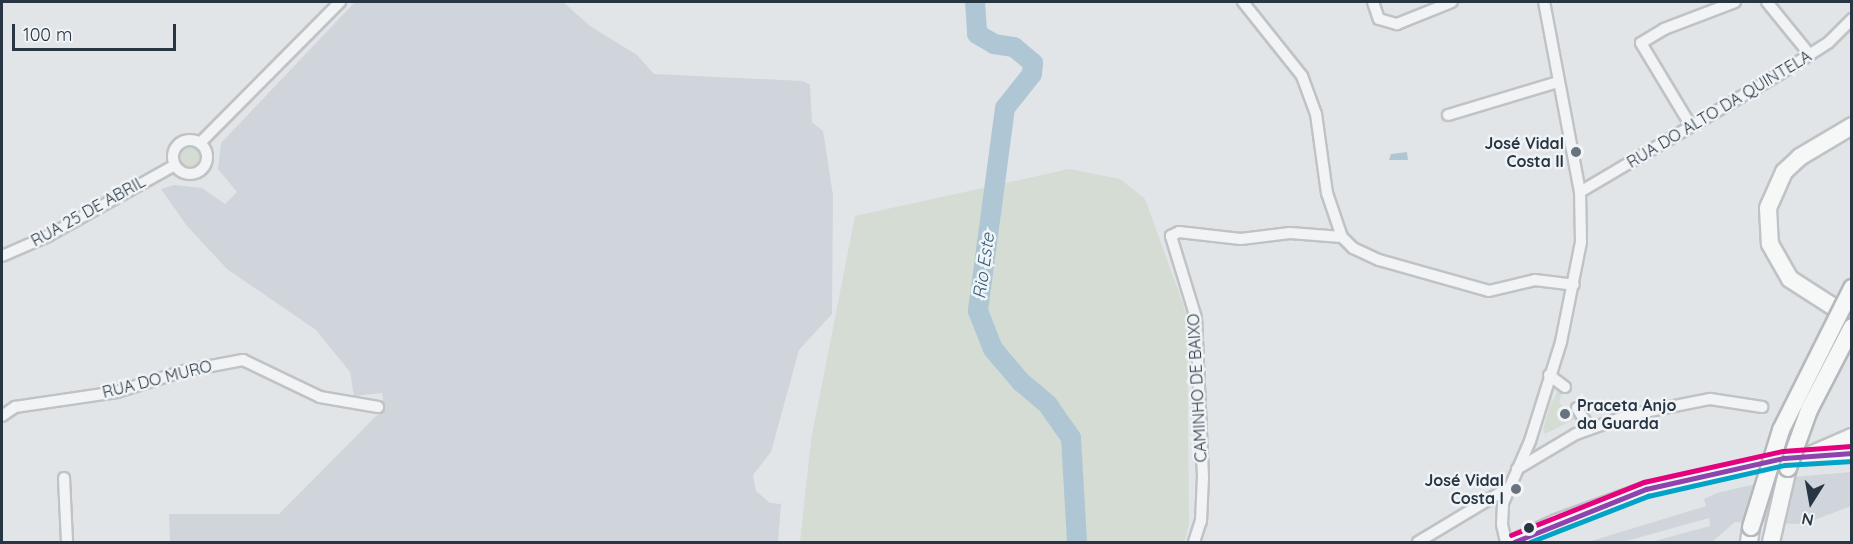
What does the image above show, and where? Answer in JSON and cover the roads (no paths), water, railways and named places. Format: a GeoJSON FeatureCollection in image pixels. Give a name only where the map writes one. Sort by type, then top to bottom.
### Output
{"type":"FeatureCollection","features":[{"type":"Feature","properties":{"kind":"highway"},"geometry":{"type":"LineString","coordinates":[[1851,126],[1800,157],[1784,172],[1767,208],[1770,244],[1790,279],[1851,319]]}},
{"type":"Feature","properties":{"kind":"highway"},"geometry":{"type":"LineString","coordinates":[[1749,543],[1761,490],[1781,430],[1851,288]]}},
{"type":"Feature","properties":{"kind":"highway"},"geometry":{"type":"LineString","coordinates":[[1771,543],[1782,489],[1799,433],[1851,327]]}},
{"type":"Feature","properties":{"kind":"highway"},"geometry":{"type":"LineString","coordinates":[[1808,456],[1851,437]]}},
{"type":"Feature","properties":{"kind":"main road"},"geometry":{"type":"LineString","coordinates":[[1514,543],[1565,518],[1646,489],[1752,464],[1851,453]]}},
{"type":"Feature","properties":{"kind":"street"},"geometry":{"type":"LineString","coordinates":[[200,143],[340,2]]}},
{"type":"Feature","properties":{"kind":"street"},"geometry":{"type":"LineString","coordinates":[[1244,2],[1302,76],[1316,114],[1327,193],[1342,237],[1353,248],[1379,260],[1489,291],[1535,280],[1574,285]]}},
{"type":"Feature","properties":{"kind":"street"},"geometry":{"type":"LineString","coordinates":[[1373,2],[1379,19],[1397,24],[1452,2]]}},
{"type":"Feature","properties":{"kind":"street"},"geometry":{"type":"LineString","coordinates":[[1506,543],[1502,517],[1508,488],[1530,441],[1574,285],[1581,242],[1580,192],[1544,2]]}},
{"type":"Feature","properties":{"kind":"street"},"geometry":{"type":"LineString","coordinates":[[1690,126],[1641,43],[1664,29],[1735,2]]}},
{"type":"Feature","properties":{"kind":"street"},"geometry":{"type":"LineString","coordinates":[[1767,2],[1810,55]]}},
{"type":"Feature","properties":{"kind":"street","name":"RUA DO ALTO DA QUINTELA"},"geometry":{"type":"LineString","coordinates":[[1580,192],[1810,55],[1828,43],[1851,19]]}},
{"type":"Feature","properties":{"kind":"street"},"geometry":{"type":"LineString","coordinates":[[1448,115],[1558,82]]}},
{"type":"Feature","properties":{"kind":"street"},"geometry":{"type":"LineString","coordinates":[[190,140],[200,143],[207,156],[202,169],[188,174],[174,165],[174,151],[180,142],[190,140]]}},
{"type":"Feature","properties":{"kind":"street","name":"RUA 25 DE ABRIL"},"geometry":{"type":"LineString","coordinates":[[2,256],[48,236],[174,165]]}},
{"type":"Feature","properties":{"kind":"street","name":"CAMINHO DE BAIXO"},"geometry":{"type":"LineString","coordinates":[[1194,543],[1201,521],[1203,477],[1196,318],[1171,245],[1171,236],[1179,231],[1240,238],[1290,233],[1342,237]]}},
{"type":"Feature","properties":{"kind":"street","name":"RUA DO MURO"},"geometry":{"type":"LineString","coordinates":[[2,416],[15,407],[117,392],[184,370],[243,360],[320,397],[378,407]]}},
{"type":"Feature","properties":{"kind":"street"},"geometry":{"type":"LineString","coordinates":[[1549,375],[1565,387]]}},
{"type":"Feature","properties":{"kind":"street"},"geometry":{"type":"LineString","coordinates":[[1516,470],[1550,447],[1586,430],[1629,415],[1695,400],[1762,407]]}},
{"type":"Feature","properties":{"kind":"street"},"geometry":{"type":"LineString","coordinates":[[1577,408],[1586,430]]}},
{"type":"Feature","properties":{"kind":"street"},"geometry":{"type":"LineString","coordinates":[[64,478],[67,543]]}},
{"type":"Feature","properties":{"kind":"street"},"geometry":{"type":"LineString","coordinates":[[1418,543],[1508,488]]}},
{"type":"Feature","properties":{"kind":"water"},"geometry":{"type":"Polygon","coordinates":[[[1407,152],[1408,160],[1389,160],[1391,154],[1407,152]]]}},
{"type":"Feature","properties":{"kind":"waterway","name":"Rio Este"},"geometry":{"type":"LineString","coordinates":[[975,2],[977,34],[994,44],[1014,47],[1033,63],[1032,74],[1005,108],[978,311],[993,349],[1021,382],[1048,405],[1071,438],[1077,542]]}},
{"type":"Feature","properties":{"kind":"place","name":"José Vidal Costa II"},"geometry":{"type":"Point","coordinates":[1576,152]}},
{"type":"Feature","properties":{"kind":"place","name":"Praceta Anjo da Guarda"},"geometry":{"type":"Point","coordinates":[1565,414]}},
{"type":"Feature","properties":{"kind":"place","name":"José Vidal Costa I"},"geometry":{"type":"Point","coordinates":[1516,489]}}]}
